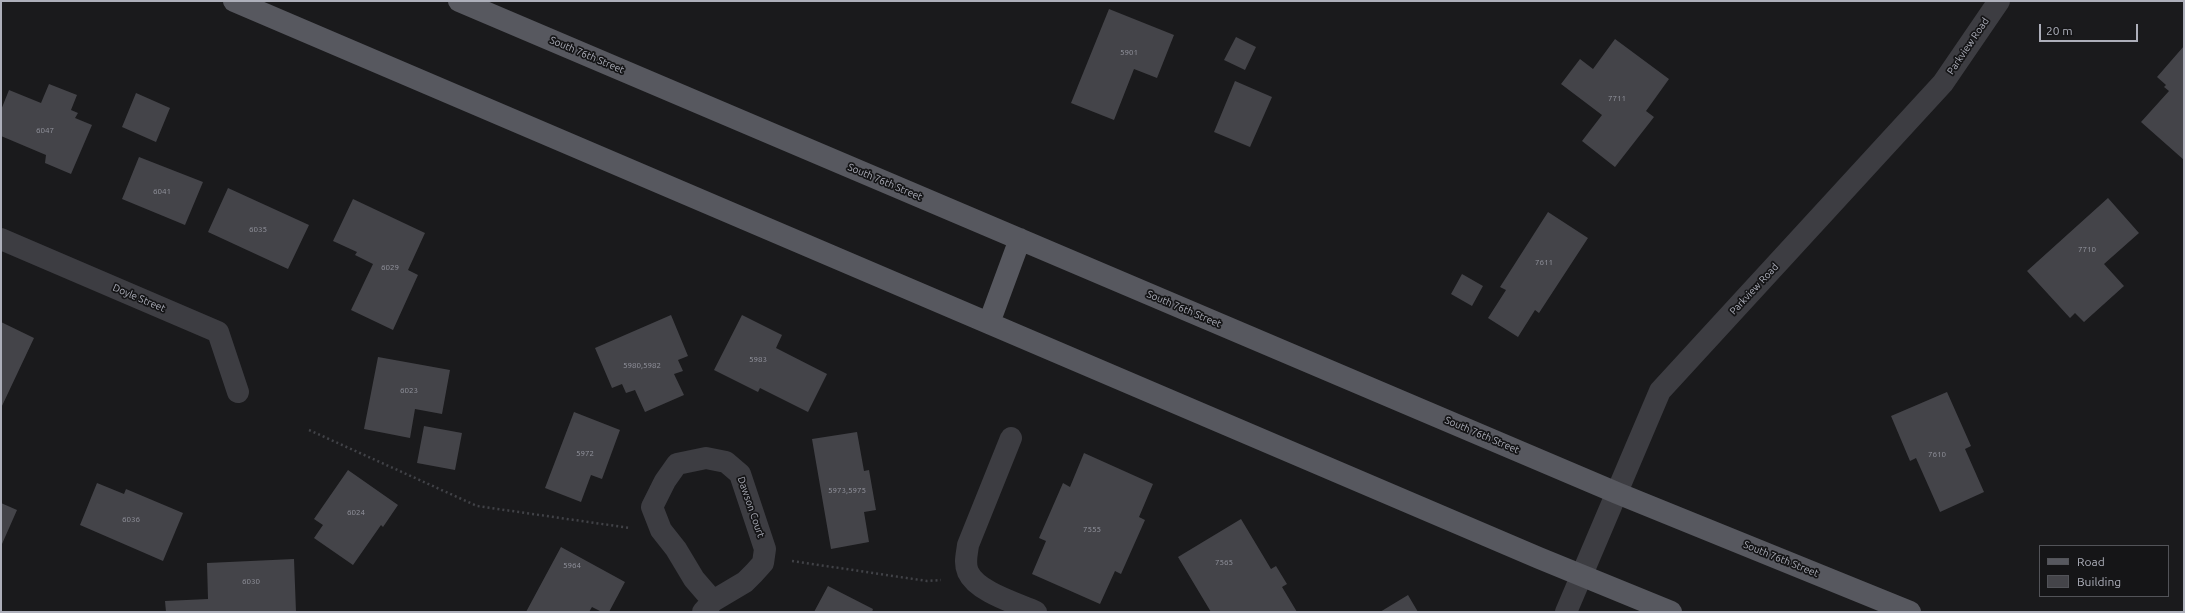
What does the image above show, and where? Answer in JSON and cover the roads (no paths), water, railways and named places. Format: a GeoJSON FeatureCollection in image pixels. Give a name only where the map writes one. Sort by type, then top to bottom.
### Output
{"type":"FeatureCollection","features":[{"type":"Feature","properties":{"kind":"main road"},"geometry":{"type":"LineString","coordinates":[[234,1],[1582,576],[1671,612]]}},
{"type":"Feature","properties":{"kind":"main road","name":"South 76th Street"},"geometry":{"type":"LineString","coordinates":[[459,1],[1617,493],[1910,612]]}},
{"type":"Feature","properties":{"kind":"main road"},"geometry":{"type":"LineString","coordinates":[[989,323],[1020,240]]}},
{"type":"Feature","properties":{"kind":"street","name":"Parkview Road"},"geometry":{"type":"LineString","coordinates":[[1566,612],[1660,391],[1943,83],[1999,1]]}},
{"type":"Feature","properties":{"kind":"street","name":"Doyle Street"},"geometry":{"type":"LineString","coordinates":[[1,239],[218,332],[238,392]]}},
{"type":"Feature","properties":{"kind":"street"},"geometry":{"type":"LineString","coordinates":[[1011,438],[968,545],[965,560],[968,572],[976,583],[1036,612]]}},
{"type":"Feature","properties":{"kind":"street","name":"Dawson Court"},"geometry":{"type":"LineString","coordinates":[[706,458],[726,462],[740,474],[765,549],[763,563],[745,582],[708,606],[676,549],[661,530],[652,507],[665,481],[677,464],[706,458]]}}]}
